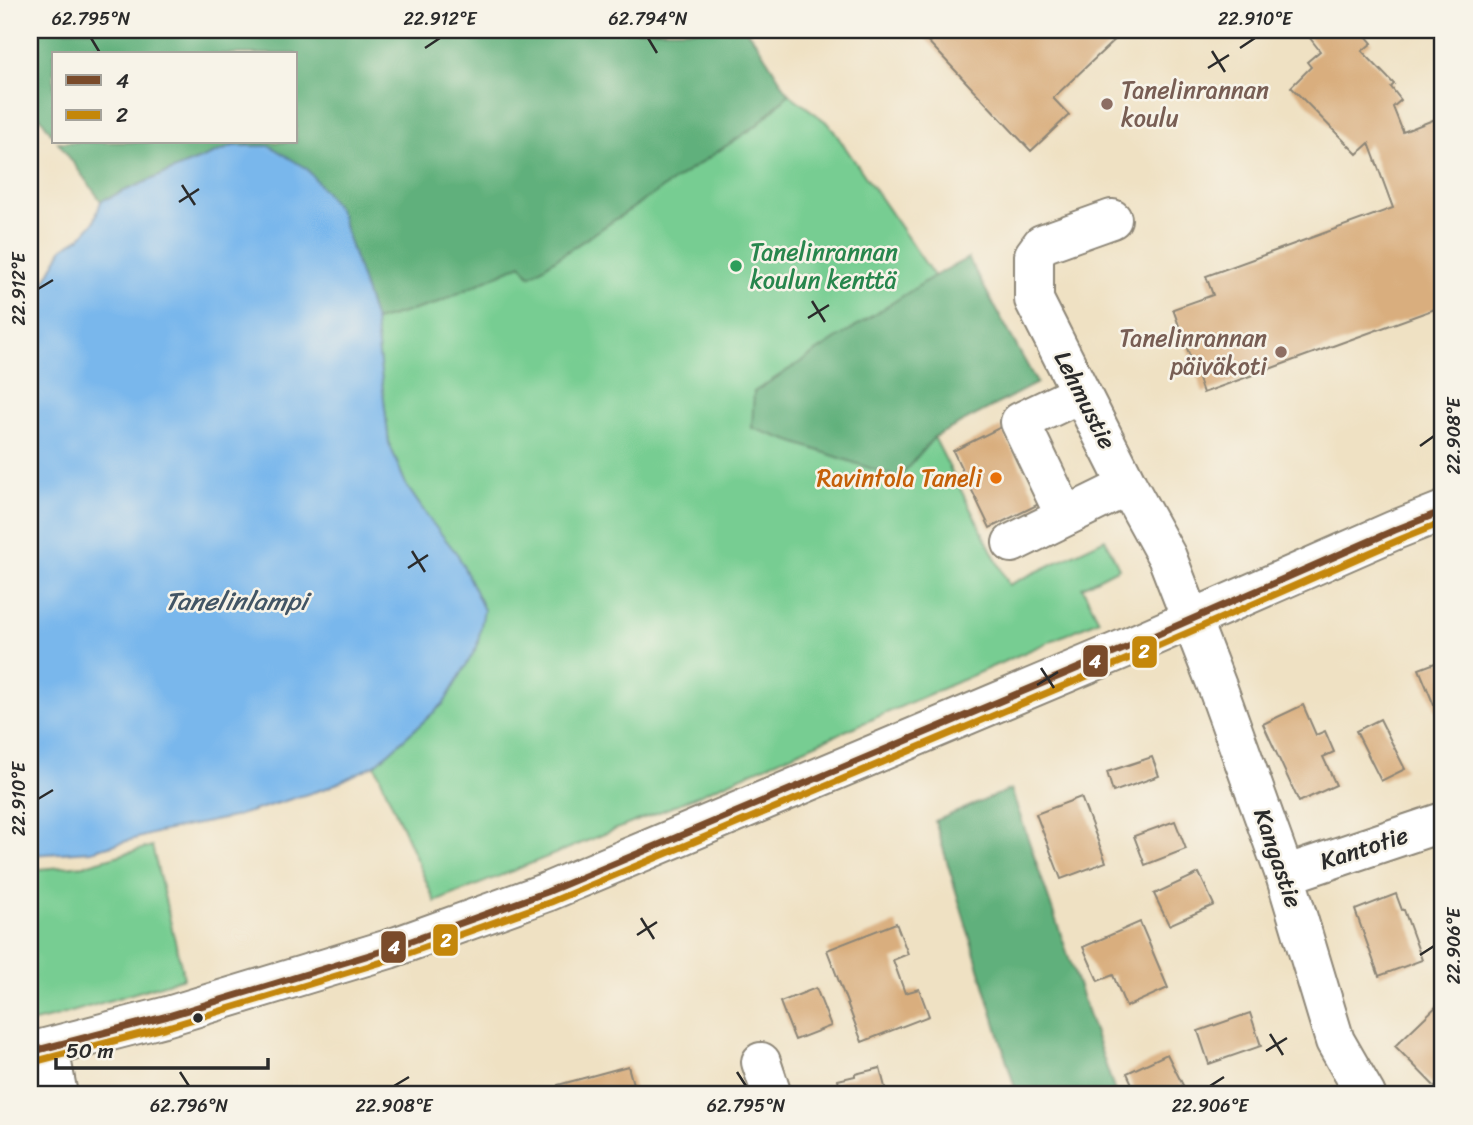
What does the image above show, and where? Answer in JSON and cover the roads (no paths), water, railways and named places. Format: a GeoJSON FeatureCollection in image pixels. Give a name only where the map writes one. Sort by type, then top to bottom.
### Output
{"type":"FeatureCollection","features":[{"type":"Feature","properties":{"kind":"street","name":"Lehmustie"},"geometry":{"type":"LineString","coordinates":[[1112,219],[1042,244],[1034,255],[1034,300],[1167,557],[1191,619]]}},
{"type":"Feature","properties":{"kind":"street"},"geometry":{"type":"LineString","coordinates":[[1065,516],[1020,422],[1081,393]]}},
{"type":"Feature","properties":{"kind":"street"},"geometry":{"type":"LineString","coordinates":[[1012,543],[1128,486]]}},
{"type":"Feature","properties":{"kind":"street"},"geometry":{"type":"LineString","coordinates":[[58,1095],[40,1050],[168,1016],[389,949],[547,892],[999,702],[1443,510]]}},
{"type":"Feature","properties":{"kind":"street","name":"Kangastie"},"geometry":{"type":"LineString","coordinates":[[1191,619],[1285,874],[1335,1041],[1366,1095]]}},
{"type":"Feature","properties":{"kind":"street","name":"Kantotie"},"geometry":{"type":"LineString","coordinates":[[1285,874],[1443,822]]}},
{"type":"Feature","properties":{"kind":"water","name":"Tanelinlampi"},"geometry":{"type":"Polygon","coordinates":[[[233,146],[270,146],[307,169],[339,210],[375,321],[389,443],[406,485],[458,555],[484,610],[477,647],[444,703],[375,765],[327,788],[233,817],[159,832],[91,851],[30,855],[30,332],[43,285],[63,248],[81,237],[94,222],[101,201],[233,146]]]}},
{"type":"Feature","properties":{"kind":"place","name":"Tanelinrannan koulu"},"geometry":{"type":"Point","coordinates":[1107,104]}},
{"type":"Feature","properties":{"kind":"place","name":"Tanelinrannan koulun kenttä"},"geometry":{"type":"Point","coordinates":[736,266]}},
{"type":"Feature","properties":{"kind":"place","name":"Tanelinrannan päiväkoti"},"geometry":{"type":"Point","coordinates":[1281,352]}},
{"type":"Feature","properties":{"kind":"place","name":"Ravintola Taneli"},"geometry":{"type":"Point","coordinates":[996,478]}}]}
